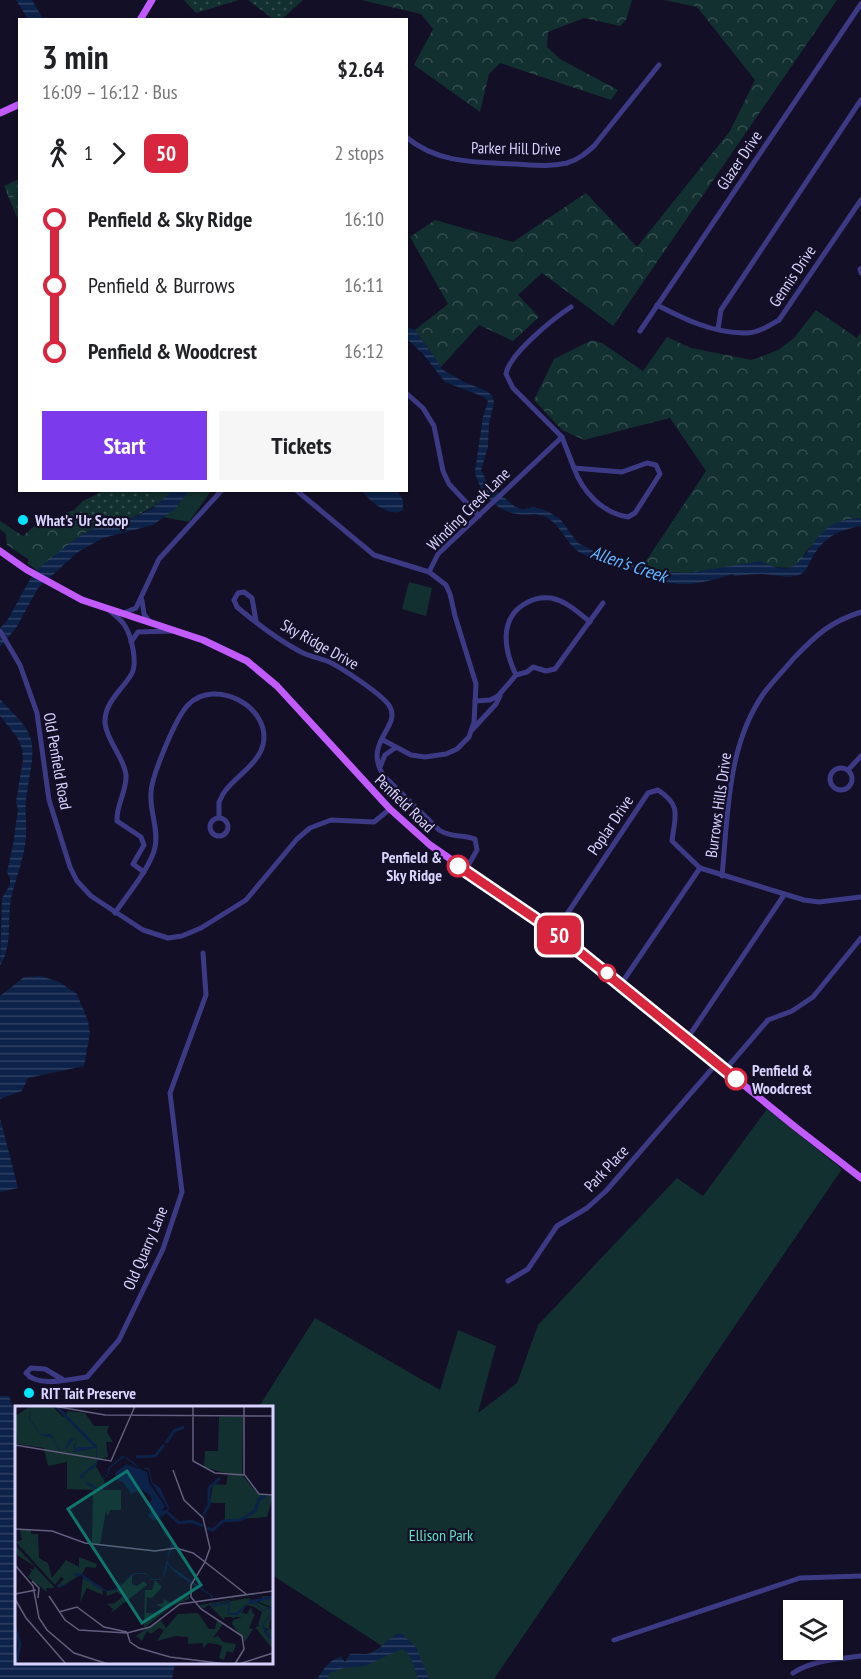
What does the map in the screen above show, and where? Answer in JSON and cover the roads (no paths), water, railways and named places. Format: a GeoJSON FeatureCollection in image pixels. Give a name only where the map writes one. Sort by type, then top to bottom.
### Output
{"type":"FeatureCollection","features":[{"type":"Feature","properties":{"kind":"main road"},"geometry":{"type":"LineString","coordinates":[[142,18],[152,0]]}},
{"type":"Feature","properties":{"kind":"main road"},"geometry":{"type":"LineString","coordinates":[[0,113],[18,105]]}},
{"type":"Feature","properties":{"kind":"main road","name":"Penfield Road"},"geometry":{"type":"LineString","coordinates":[[0,551],[59,588],[109,610],[203,640],[228,651],[261,672],[277,686],[390,809],[430,845],[555,932],[861,1178]]}},
{"type":"Feature","properties":{"kind":"street","name":"Glazer Drive"},"geometry":{"type":"LineString","coordinates":[[640,331],[861,4]]}},
{"type":"Feature","properties":{"kind":"street","name":"Parker Hill Drive"},"geometry":{"type":"LineString","coordinates":[[408,138],[432,153],[463,161],[552,166],[569,162],[582,156],[594,146],[659,65]]}},
{"type":"Feature","properties":{"kind":"street"},"geometry":{"type":"LineString","coordinates":[[718,329],[721,310],[861,100]]}},
{"type":"Feature","properties":{"kind":"street","name":"Gennis Drive"},"geometry":{"type":"LineString","coordinates":[[657,305],[694,324],[745,334],[765,328],[779,320],[861,200]]}},
{"type":"Feature","properties":{"kind":"street"},"geometry":{"type":"LineString","coordinates":[[571,307],[552,319],[511,361],[506,374],[513,388],[562,437],[574,468],[580,483],[588,494],[609,510],[630,517],[635,513],[660,474],[658,467],[652,463],[622,472],[574,468]]}},
{"type":"Feature","properties":{"kind":"street"},"geometry":{"type":"LineString","coordinates":[[408,395],[423,408],[434,426],[443,471],[450,484],[479,516]]}},
{"type":"Feature","properties":{"kind":"street","name":"Winding Creek Lane"},"geometry":{"type":"LineString","coordinates":[[471,732],[474,722],[474,678],[450,594],[446,585],[429,572],[438,554],[562,437]]}},
{"type":"Feature","properties":{"kind":"street"},"geometry":{"type":"LineString","coordinates":[[121,614],[136,608],[159,559],[220,492]]}},
{"type":"Feature","properties":{"kind":"street"},"geometry":{"type":"LineString","coordinates":[[298,492],[374,555],[429,572]]}},
{"type":"Feature","properties":{"kind":"street","name":"Sky Ridge Drive"},"geometry":{"type":"LineString","coordinates":[[256,621],[252,598],[244,592],[238,593],[234,600],[237,607],[274,636],[302,653],[333,664],[390,705],[392,719],[376,751],[380,769]]}},
{"type":"Feature","properties":{"kind":"street"},"geometry":{"type":"LineString","coordinates":[[516,675],[508,656],[505,637],[509,622],[520,607],[538,598],[552,598],[570,606],[590,622]]}},
{"type":"Feature","properties":{"kind":"street"},"geometry":{"type":"LineString","coordinates":[[142,599],[144,614],[152,625]]}},
{"type":"Feature","properties":{"kind":"street"},"geometry":{"type":"LineString","coordinates":[[383,740],[411,755],[437,757],[457,749],[496,704],[502,692],[516,675],[533,667],[546,671],[555,669],[603,603]]}},
{"type":"Feature","properties":{"kind":"street"},"geometry":{"type":"LineString","coordinates":[[109,610],[126,627],[135,663],[133,673],[106,709],[105,725],[126,774],[122,798],[116,813],[117,820],[141,837],[144,845],[133,864],[144,872]]}},
{"type":"Feature","properties":{"kind":"street","name":"Burrows Hills Drive"},"geometry":{"type":"LineString","coordinates":[[722,876],[732,776],[751,716],[763,694],[777,676],[815,636],[835,622],[861,612]]}},
{"type":"Feature","properties":{"kind":"street","name":"Old Penfield Road"},"geometry":{"type":"LineString","coordinates":[[0,631],[27,683],[40,724],[49,800],[70,867],[77,881],[86,892],[115,913],[153,934],[168,938],[182,936],[211,922],[246,900],[310,828],[331,820],[374,822],[390,809]]}},
{"type":"Feature","properties":{"kind":"street"},"geometry":{"type":"LineString","coordinates":[[131,642],[138,632],[171,631]]}},
{"type":"Feature","properties":{"kind":"street"},"geometry":{"type":"LineString","coordinates":[[475,701],[490,700],[502,692]]}},
{"type":"Feature","properties":{"kind":"street"},"geometry":{"type":"LineString","coordinates":[[115,913],[152,859],[156,845],[150,794],[181,713],[189,703],[200,696],[209,694],[226,696],[249,706],[261,722],[264,739],[258,756],[219,801],[219,818]]}},
{"type":"Feature","properties":{"kind":"street"},"geometry":{"type":"LineString","coordinates":[[395,748],[385,755],[380,769],[383,776],[439,830],[447,835],[475,839],[477,850],[465,870]]}},
{"type":"Feature","properties":{"kind":"street"},"geometry":{"type":"LineString","coordinates":[[848,770],[861,756]]}},
{"type":"Feature","properties":{"kind":"street"},"geometry":{"type":"LineString","coordinates":[[840,768],[848,770],[852,776],[850,786],[841,790],[834,788],[831,778],[834,771],[840,768]]}},
{"type":"Feature","properties":{"kind":"street","name":"Poplar Drive"},"geometry":{"type":"LineString","coordinates":[[555,932],[648,793],[658,790],[670,798],[675,809],[672,841],[700,868]]}},
{"type":"Feature","properties":{"kind":"street"},"geometry":{"type":"LineString","coordinates":[[621,984],[700,868],[784,895],[819,902],[861,897]]}},
{"type":"Feature","properties":{"kind":"street"},"geometry":{"type":"LineString","coordinates":[[687,1039],[784,895]]}},
{"type":"Feature","properties":{"kind":"street"},"geometry":{"type":"LineString","coordinates":[[725,1070],[768,1020],[803,1005],[854,949],[861,938]]}},
{"type":"Feature","properties":{"kind":"street"},"geometry":{"type":"LineString","coordinates":[[854,949],[861,954]]}},
{"type":"Feature","properties":{"kind":"street","name":"Old Quarry Lane"},"geometry":{"type":"LineString","coordinates":[[62,1379],[40,1368],[31,1368],[26,1373],[29,1377],[40,1381],[87,1377],[119,1340],[163,1249],[182,1192],[170,1093],[206,995],[203,953]]}},
{"type":"Feature","properties":{"kind":"street","name":"Park Place"},"geometry":{"type":"LineString","coordinates":[[508,1281],[528,1269],[557,1226],[587,1208],[606,1191],[717,1063]]}},
{"type":"Feature","properties":{"kind":"street"},"geometry":{"type":"LineString","coordinates":[[614,1640],[800,1578],[861,1576]]}},
{"type":"Feature","properties":{"kind":"street"},"geometry":{"type":"LineString","coordinates":[[793,1673],[813,1662],[861,1656]]}},
{"type":"Feature","properties":{"kind":"water"},"geometry":{"type":"Polygon","coordinates":[[[16,0],[32,0],[42,18],[27,18],[16,0]]]}},
{"type":"Feature","properties":{"kind":"water","name":"Allen's Creek"},"geometry":{"type":"Polygon","coordinates":[[[408,328],[415,330],[443,370],[487,391],[492,396],[494,402],[489,424],[488,447],[481,470],[488,484],[514,506],[522,509],[534,507],[547,511],[560,519],[578,543],[598,553],[663,572],[687,573],[761,561],[784,569],[800,561],[818,537],[834,524],[861,518],[861,526],[832,536],[822,544],[805,571],[792,577],[759,574],[735,576],[732,574],[706,582],[679,584],[661,581],[589,557],[574,548],[550,519],[540,515],[521,514],[502,509],[484,493],[475,471],[483,417],[488,401],[484,397],[445,382],[423,354],[408,340],[408,328]]]}},
{"type":"Feature","properties":{"kind":"water"},"geometry":{"type":"Polygon","coordinates":[[[171,492],[188,492],[175,509],[153,525],[103,538],[78,552],[38,588],[16,628],[0,647],[0,628],[7,621],[34,572],[83,534],[106,523],[128,520],[152,509],[171,492]]]}},
{"type":"Feature","properties":{"kind":"water"},"geometry":{"type":"Polygon","coordinates":[[[363,492],[398,492],[403,500],[403,510],[387,511],[363,492]]]}},
{"type":"Feature","properties":{"kind":"water"},"geometry":{"type":"Polygon","coordinates":[[[0,699],[29,733],[32,753],[26,804],[25,843],[11,898],[7,950],[0,966],[2,898],[10,885],[7,872],[13,845],[18,809],[16,802],[23,760],[22,749],[17,737],[0,716],[0,699]]]}},
{"type":"Feature","properties":{"kind":"water"},"geometry":{"type":"Polygon","coordinates":[[[41,976],[59,982],[77,994],[88,1021],[90,1033],[84,1066],[28,1078],[22,1091],[0,1099],[0,996],[24,977],[41,976]]]}},
{"type":"Feature","properties":{"kind":"water"},"geometry":{"type":"Polygon","coordinates":[[[0,1118],[18,1188],[0,1192],[0,1118]]]}},
{"type":"Feature","properties":{"kind":"water"},"geometry":{"type":"Polygon","coordinates":[[[0,1396],[9,1396],[15,1414],[15,1664],[175,1664],[172,1679],[0,1679],[0,1396]]]}},
{"type":"Feature","properties":{"kind":"water"},"geometry":{"type":"Polygon","coordinates":[[[401,1633],[416,1647],[429,1679],[418,1679],[411,1658],[402,1649],[365,1666],[344,1668],[330,1673],[327,1679],[317,1679],[332,1661],[341,1657],[345,1662],[350,1654],[371,1653],[393,1636],[401,1633]]]}},
{"type":"Feature","properties":{"kind":"place","name":"What's 'Ur Scoop"},"geometry":{"type":"Point","coordinates":[23,520]}},
{"type":"Feature","properties":{"kind":"place","name":"Penfield & Sky Ridge"},"geometry":{"type":"Point","coordinates":[458,866]}},
{"type":"Feature","properties":{"kind":"place","name":"Penfield & Woodcrest"},"geometry":{"type":"Point","coordinates":[736,1079]}},
{"type":"Feature","properties":{"kind":"place","name":"RIT Tait Preserve"},"geometry":{"type":"Point","coordinates":[29,1393]}},
{"type":"Feature","properties":{"kind":"park label","name":"Ellison Park"},"geometry":{"type":"Point","coordinates":[441,1535]}}]}
